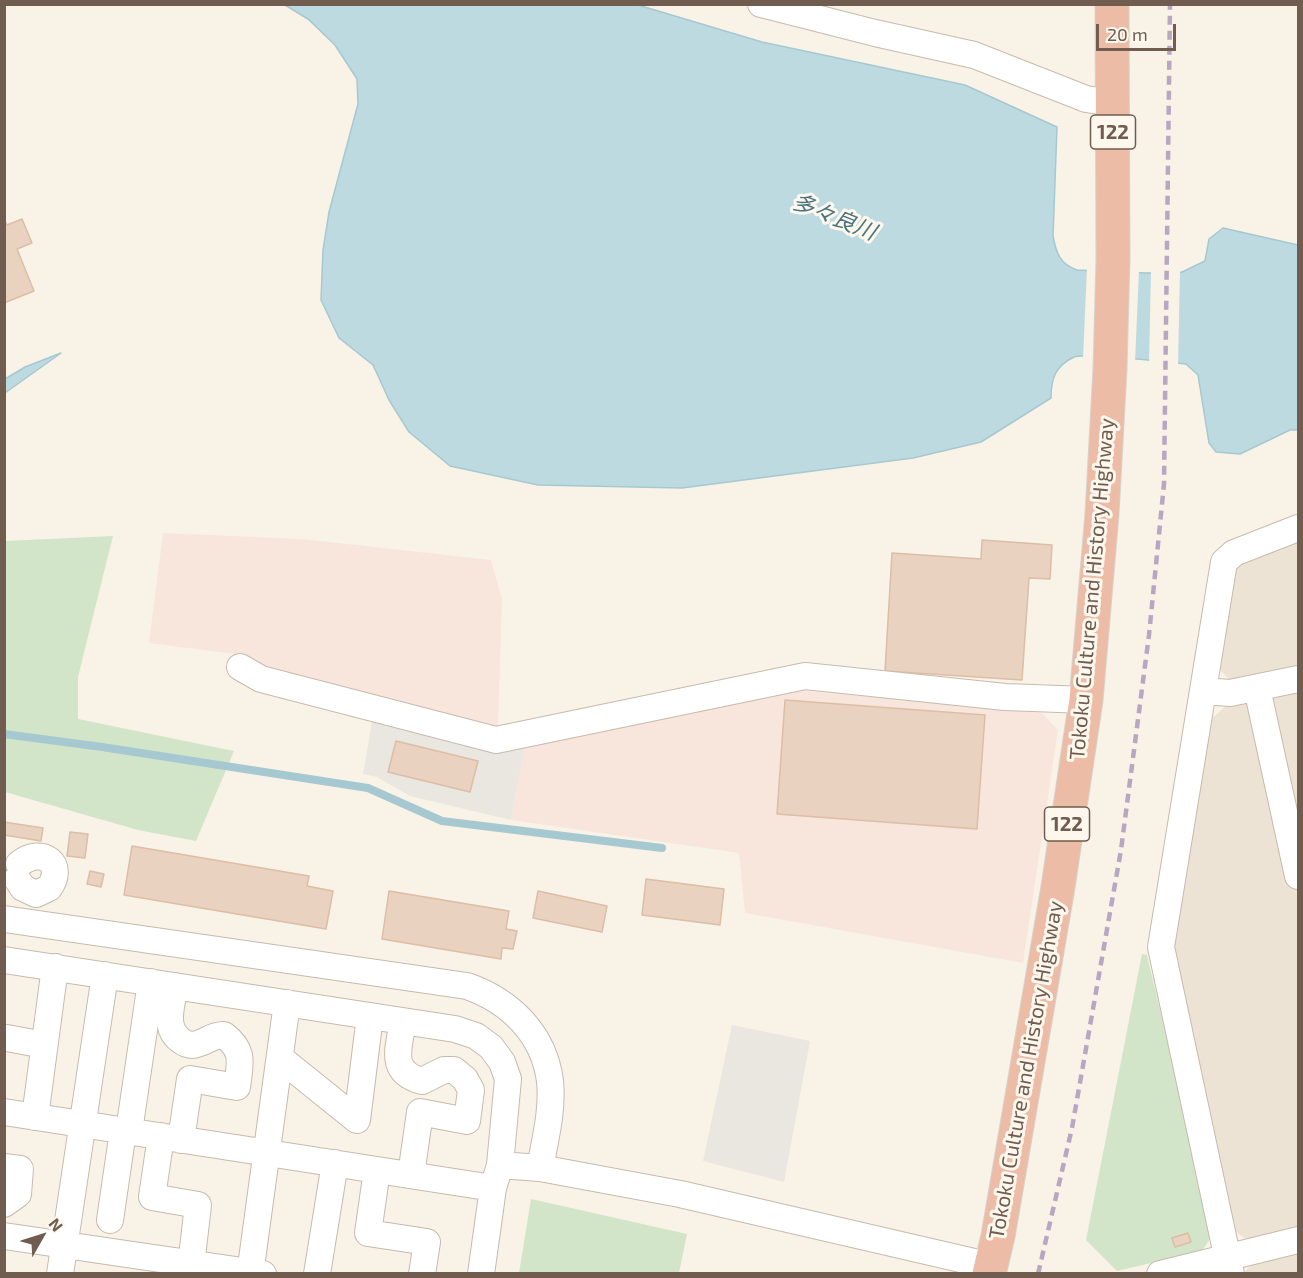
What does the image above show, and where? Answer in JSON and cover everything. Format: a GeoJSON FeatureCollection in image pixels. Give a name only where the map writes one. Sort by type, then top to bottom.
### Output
{"type":"FeatureCollection","features":[{"type":"Feature","properties":{"kind":"highway","name":"Tokoku Culture and History Highway"},"geometry":{"type":"LineString","coordinates":[[990,1270],[998,1236],[1058,887],[1086,700],[1102,514],[1110,369],[1113,259],[1112,4]]}},
{"type":"Feature","properties":{"kind":"street"},"geometry":{"type":"LineString","coordinates":[[761,4],[974,55],[1086,99],[1113,103]]}},
{"type":"Feature","properties":{"kind":"street"},"geometry":{"type":"LineString","coordinates":[[1230,1265],[1161,947],[1224,562],[1234,553],[1299,528]]}},
{"type":"Feature","properties":{"kind":"street"},"geometry":{"type":"LineString","coordinates":[[240,667],[261,680],[496,740],[805,676],[1005,697],[1086,700]]}},
{"type":"Feature","properties":{"kind":"street"},"geometry":{"type":"LineString","coordinates":[[1204,691],[1230,693],[1299,679]]}},
{"type":"Feature","properties":{"kind":"street"},"geometry":{"type":"LineString","coordinates":[[1257,688],[1299,876]]}},
{"type":"Feature","properties":{"kind":"street"},"geometry":{"type":"LineString","coordinates":[[16,875],[32,923]]}},
{"type":"Feature","properties":{"kind":"street"},"geometry":{"type":"LineString","coordinates":[[4,919],[466,986],[484,992],[504,1004],[520,1019],[534,1035],[543,1054],[550,1081],[550,1109],[540,1168]]}},
{"type":"Feature","properties":{"kind":"street"},"geometry":{"type":"LineString","coordinates":[[4,960],[455,1029],[476,1036],[491,1047],[502,1062],[508,1079],[481,1274]]}},
{"type":"Feature","properties":{"kind":"street"},"geometry":{"type":"LineString","coordinates":[[35,1117],[55,968]]}},
{"type":"Feature","properties":{"kind":"street"},"geometry":{"type":"LineString","coordinates":[[60,1274],[105,975]]}},
{"type":"Feature","properties":{"kind":"street"},"geometry":{"type":"LineString","coordinates":[[110,1220],[126,1131],[163,984]]}},
{"type":"Feature","properties":{"kind":"street"},"geometry":{"type":"LineString","coordinates":[[163,984],[169,1025],[175,1036],[185,1044],[195,1046],[214,1035],[224,1035],[238,1048],[241,1059],[237,1086],[190,1079],[152,1197],[198,1205],[191,1268]]}},
{"type":"Feature","properties":{"kind":"street"},"geometry":{"type":"LineString","coordinates":[[4,1236],[191,1268],[255,1273],[267,1153],[287,1003]]}},
{"type":"Feature","properties":{"kind":"street"},"geometry":{"type":"LineString","coordinates":[[280,1058],[357,1120],[370,1016]]}},
{"type":"Feature","properties":{"kind":"street"},"geometry":{"type":"LineString","coordinates":[[403,1021],[398,1058],[402,1070],[412,1078],[422,1081],[444,1070],[454,1070],[465,1079],[471,1090],[467,1121],[420,1112],[411,1175]]}},
{"type":"Feature","properties":{"kind":"street"},"geometry":{"type":"LineString","coordinates":[[8,1038],[44,1045]]}},
{"type":"Feature","properties":{"kind":"street"},"geometry":{"type":"LineString","coordinates":[[4,1112],[411,1175],[496,1176],[540,1168],[680,1194],[990,1270]]}},
{"type":"Feature","properties":{"kind":"street"},"geometry":{"type":"LineString","coordinates":[[317,1274],[335,1163]]}},
{"type":"Feature","properties":{"kind":"street"},"geometry":{"type":"LineString","coordinates":[[4,1167],[20,1169],[18,1194],[4,1204]]}},
{"type":"Feature","properties":{"kind":"street"},"geometry":{"type":"LineString","coordinates":[[377,1170],[368,1233],[427,1242],[422,1274]]}},
{"type":"Feature","properties":{"kind":"street"},"geometry":{"type":"LineString","coordinates":[[1160,1274],[1230,1265],[1299,1240]]}},
{"type":"Feature","properties":{"kind":"shaded area"},"geometry":{"type":"Polygon","coordinates":[[[163,533],[302,539],[491,560],[502,599],[498,729],[257,668],[242,655],[149,643],[163,533]]]}},
{"type":"Feature","properties":{"kind":"shaded area"},"geometry":{"type":"Polygon","coordinates":[[[1298,540],[1298,669],[1233,683],[1218,668],[1235,570],[1241,562],[1298,540]]]}},
{"type":"Feature","properties":{"kind":"shaded area"},"geometry":{"type":"Polygon","coordinates":[[[798,690],[1042,713],[1058,730],[1023,963],[745,913],[739,853],[511,820],[525,746],[798,690]]]}},
{"type":"Feature","properties":{"kind":"shaded area"},"geometry":{"type":"Polygon","coordinates":[[[1298,691],[1298,1231],[1251,1242],[1234,1231],[1173,952],[1211,719],[1225,707],[1298,691]]]}},
{"type":"Feature","properties":{"kind":"shaded area"},"geometry":{"type":"Polygon","coordinates":[[[372,722],[497,754],[525,746],[511,820],[410,796],[377,777],[363,774],[372,722]]]}},
{"type":"Feature","properties":{"kind":"shaded area"},"geometry":{"type":"Polygon","coordinates":[[[732,1025],[810,1041],[784,1182],[703,1161],[732,1025]]]}},
{"type":"Feature","properties":{"kind":"shaded area"},"geometry":{"type":"Polygon","coordinates":[[[1298,1253],[1298,1273],[1243,1274],[1253,1262],[1298,1253]]]}},
{"type":"Feature","properties":{"kind":"green space"},"geometry":{"type":"Polygon","coordinates":[[[113,536],[78,677],[78,719],[234,751],[196,841],[138,830],[5,792],[5,541],[113,536]]]}},
{"type":"Feature","properties":{"kind":"green space"},"geometry":{"type":"Polygon","coordinates":[[[1142,954],[1147,955],[1213,1234],[1202,1251],[1117,1271],[1086,1240],[1142,954]]]}},
{"type":"Feature","properties":{"kind":"green space"},"geometry":{"type":"Polygon","coordinates":[[[531,1199],[687,1234],[679,1273],[519,1273],[531,1199]]]}},
{"type":"Feature","properties":{"kind":"water","name":"多々良川"},"geometry":{"type":"Polygon","coordinates":[[[285,5],[638,5],[762,42],[965,85],[1057,127],[1053,236],[1060,257],[1071,268],[1146,273],[1182,272],[1205,261],[1209,239],[1223,228],[1298,245],[1298,430],[1290,430],[1240,454],[1216,452],[1209,443],[1198,375],[1186,364],[1080,356],[1074,357],[1058,369],[1053,379],[1051,398],[981,442],[913,458],[682,488],[538,485],[450,466],[409,432],[389,400],[373,365],[339,338],[321,300],[323,250],[329,212],[358,104],[357,79],[335,45],[308,19],[285,5]]]}},
{"type":"Feature","properties":{"kind":"water"},"geometry":{"type":"Polygon","coordinates":[[[61,353],[5,393],[5,379],[25,367],[61,353]]]}},
{"type":"Feature","properties":{"kind":"pier"},"geometry":{"type":"Polygon","coordinates":[[[1087,268],[1139,270],[1135,363],[1083,359],[1087,268]]]}},
{"type":"Feature","properties":{"kind":"pier"},"geometry":{"type":"Polygon","coordinates":[[[1180,269],[1178,366],[1149,364],[1151,270],[1180,269]]]}},
{"type":"Feature","properties":{"kind":"building"},"geometry":{"type":"Polygon","coordinates":[[[4,219],[7,225],[22,219],[32,243],[17,249],[34,291],[4,303],[4,219]]]}},
{"type":"Feature","properties":{"kind":"building"},"geometry":{"type":"Polygon","coordinates":[[[982,540],[1052,545],[1050,579],[1029,578],[1022,680],[885,671],[892,553],[981,559],[982,540]]]}},
{"type":"Feature","properties":{"kind":"building"},"geometry":{"type":"Polygon","coordinates":[[[785,700],[985,715],[977,829],[777,814],[785,700]]]}},
{"type":"Feature","properties":{"kind":"building"},"geometry":{"type":"Polygon","coordinates":[[[396,741],[478,761],[470,792],[388,772],[396,741]]]}},
{"type":"Feature","properties":{"kind":"building"},"geometry":{"type":"Polygon","coordinates":[[[4,822],[43,828],[41,841],[4,835],[4,822]]]}},
{"type":"Feature","properties":{"kind":"building"},"geometry":{"type":"Polygon","coordinates":[[[70,832],[88,834],[85,858],[67,856],[70,832]]]}},
{"type":"Feature","properties":{"kind":"building"},"geometry":{"type":"Polygon","coordinates":[[[132,846],[309,876],[307,886],[333,891],[326,929],[124,895],[132,846]]]}},
{"type":"Feature","properties":{"kind":"building"},"geometry":{"type":"Polygon","coordinates":[[[90,871],[104,874],[101,887],[87,884],[90,871]]]}},
{"type":"Feature","properties":{"kind":"building"},"geometry":{"type":"Polygon","coordinates":[[[646,879],[724,889],[720,925],[642,915],[646,879]]]}},
{"type":"Feature","properties":{"kind":"building"},"geometry":{"type":"Polygon","coordinates":[[[389,891],[509,911],[506,929],[517,931],[513,949],[502,948],[501,959],[382,939],[389,891]]]}},
{"type":"Feature","properties":{"kind":"building"},"geometry":{"type":"Polygon","coordinates":[[[538,891],[607,906],[602,932],[533,918],[538,891]]]}},
{"type":"Feature","properties":{"kind":"building"},"geometry":{"type":"Polygon","coordinates":[[[1188,1233],[1191,1242],[1175,1247],[1172,1238],[1188,1233]]]}},
{"type":"Feature","properties":{"kind":"waterway"},"geometry":{"type":"LineString","coordinates":[[4,734],[368,788],[442,821],[662,848]]}},
{"type":"Feature","properties":{"kind":"railway"},"geometry":{"type":"LineString","coordinates":[[1038,1274],[1072,1128],[1121,850],[1149,635],[1164,484],[1170,4]]}}]}
